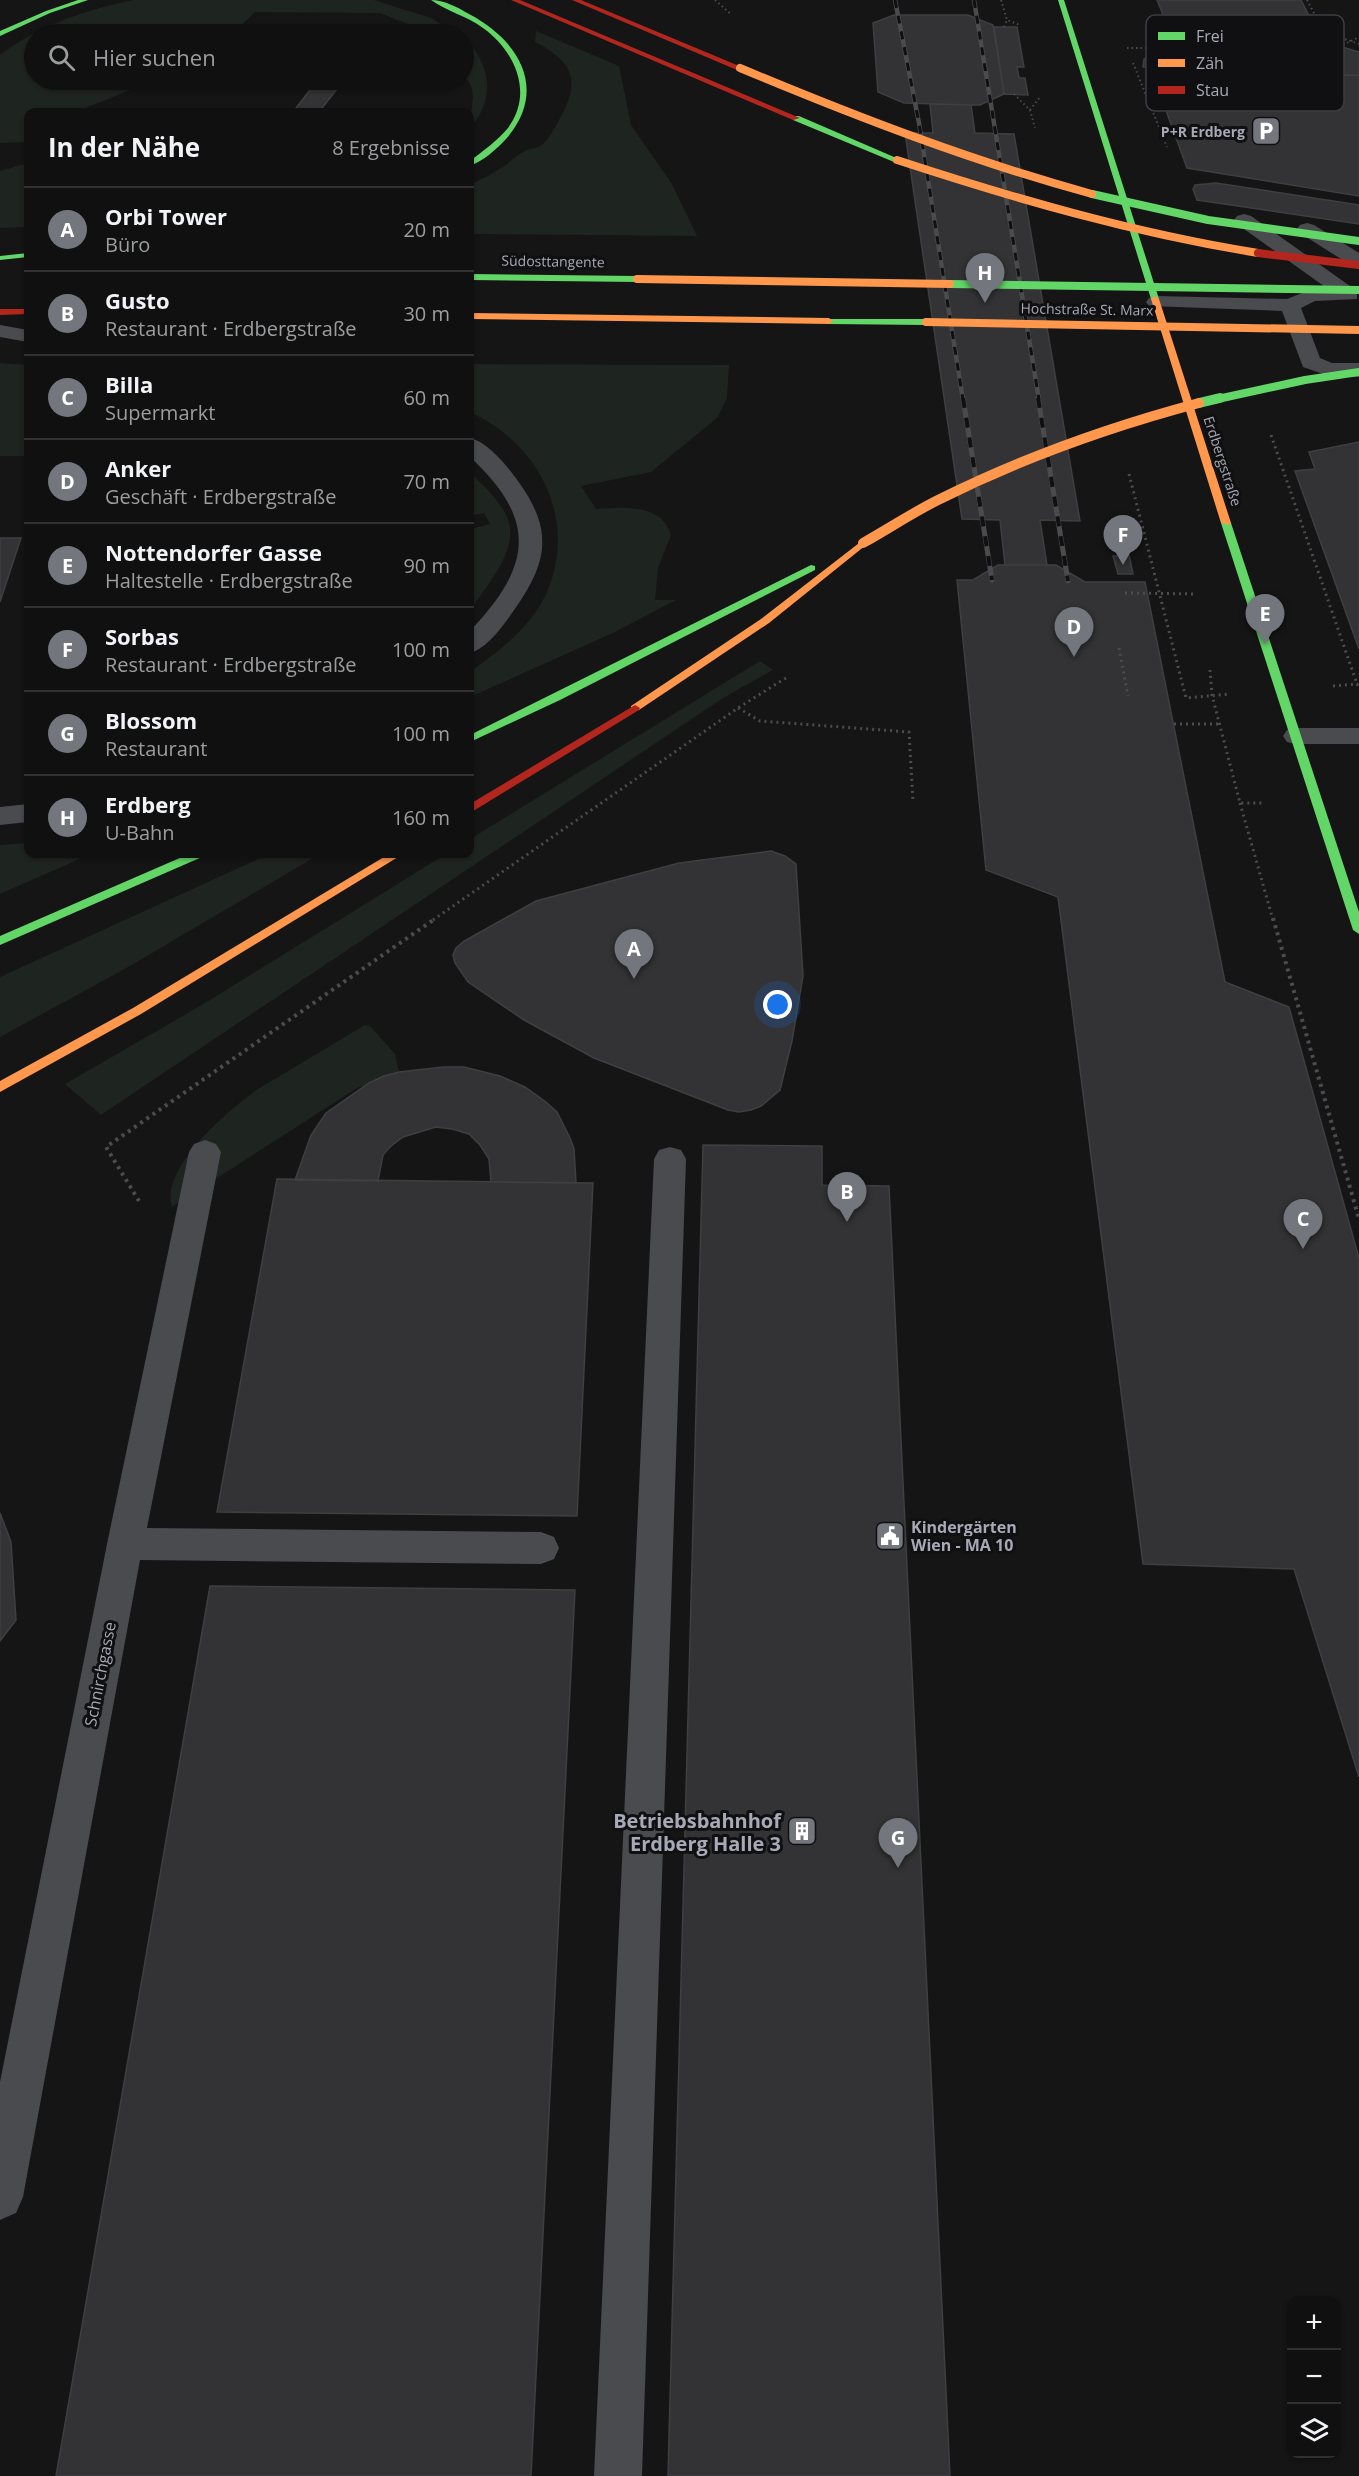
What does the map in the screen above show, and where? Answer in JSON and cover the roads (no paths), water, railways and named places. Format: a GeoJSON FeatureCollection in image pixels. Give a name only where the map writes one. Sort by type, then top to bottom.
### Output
{"type":"FeatureCollection","features":[{"type":"Feature","properties":{"kind":"main road"},"geometry":{"type":"LineString","coordinates":[[0,34],[48,12],[86,0]]}},
{"type":"Feature","properties":{"kind":"main road"},"geometry":{"type":"LineString","coordinates":[[434,0],[472,17],[508,45],[525,81],[520,112],[512,128],[496,145],[474,161]]}},
{"type":"Feature","properties":{"kind":"main road"},"geometry":{"type":"LineString","coordinates":[[514,0],[854,143],[995,193],[1089,219],[1224,249],[1316,262],[1359,264]]}},
{"type":"Feature","properties":{"kind":"main road"},"geometry":{"type":"LineString","coordinates":[[575,0],[893,130],[1029,177],[1106,198],[1207,220],[1359,243]]}},
{"type":"Feature","properties":{"kind":"main road","name":"Erdbergstraße"},"geometry":{"type":"LineString","coordinates":[[1061,0],[1359,930]]}},
{"type":"Feature","properties":{"kind":"main road"},"geometry":{"type":"LineString","coordinates":[[0,258],[24,255]]}},
{"type":"Feature","properties":{"kind":"main road"},"geometry":{"type":"LineString","coordinates":[[0,270],[19,270]]}},
{"type":"Feature","properties":{"kind":"main road","name":"Südosttangente"},"geometry":{"type":"LineString","coordinates":[[474,277],[637,279]]}},
{"type":"Feature","properties":{"kind":"main road","name":"Hochstraße St. Marx"},"geometry":{"type":"LineString","coordinates":[[637,279],[1357,290]]}},
{"type":"Feature","properties":{"kind":"main road"},"geometry":{"type":"LineString","coordinates":[[0,312],[24,312]]}},
{"type":"Feature","properties":{"kind":"main road","name":"Hochstraße St. Marx"},"geometry":{"type":"LineString","coordinates":[[474,316],[1359,330]]}},
{"type":"Feature","properties":{"kind":"main road"},"geometry":{"type":"LineString","coordinates":[[474,737],[586,685],[735,604],[863,543],[936,501],[989,476],[1110,430],[1178,410],[1275,386],[1359,371]]}},
{"type":"Feature","properties":{"kind":"main road"},"geometry":{"type":"LineString","coordinates":[[474,807],[647,700],[765,621],[863,543]]}},
{"type":"Feature","properties":{"kind":"main road"},"geometry":{"type":"LineString","coordinates":[[0,941],[189,858]]}},
{"type":"Feature","properties":{"kind":"main road"},"geometry":{"type":"LineString","coordinates":[[0,1087],[137,1011],[390,858]]}},
{"type":"Feature","properties":{"kind":"street"},"geometry":{"type":"LineString","coordinates":[[1217,216],[1312,295]]}},
{"type":"Feature","properties":{"kind":"street"},"geometry":{"type":"LineString","coordinates":[[1244,220],[1357,290]]}},
{"type":"Feature","properties":{"kind":"street"},"geometry":{"type":"LineString","coordinates":[[1274,224],[1357,290]]}},
{"type":"Feature","properties":{"kind":"street"},"geometry":{"type":"LineString","coordinates":[[1307,229],[1359,264]]}},
{"type":"Feature","properties":{"kind":"street"},"geometry":{"type":"LineString","coordinates":[[1339,233],[1359,243]]}},
{"type":"Feature","properties":{"kind":"street"},"geometry":{"type":"LineString","coordinates":[[1156,302],[1290,305],[1312,295],[1357,290]]}},
{"type":"Feature","properties":{"kind":"street"},"geometry":{"type":"LineString","coordinates":[[1290,305],[1311,362],[1329,369],[1359,371]]}},
{"type":"Feature","properties":{"kind":"street"},"geometry":{"type":"LineString","coordinates":[[0,331],[24,335]]}},
{"type":"Feature","properties":{"kind":"street"},"geometry":{"type":"LineString","coordinates":[[474,448],[511,485],[524,506],[532,526],[531,553],[517,589],[497,618],[474,641]]}},
{"type":"Feature","properties":{"kind":"street"},"geometry":{"type":"LineString","coordinates":[[1296,736],[1359,736]]}},
{"type":"Feature","properties":{"kind":"street"},"geometry":{"type":"LineString","coordinates":[[0,816],[24,813]]}},
{"type":"Feature","properties":{"kind":"street","name":"Schnirchgasse"},"geometry":{"type":"LineString","coordinates":[[0,2197],[125,1544],[205,1152]]}},
{"type":"Feature","properties":{"kind":"street"},"geometry":{"type":"LineString","coordinates":[[618,2476],[670,1159]]}},
{"type":"Feature","properties":{"kind":"street"},"geometry":{"type":"LineString","coordinates":[[125,1544],[541,1548]]}},
{"type":"Feature","properties":{"kind":"railway"},"geometry":{"type":"LineString","coordinates":[[895,0],[919,123],[963,400]]}},
{"type":"Feature","properties":{"kind":"railway"},"geometry":{"type":"LineString","coordinates":[[974,0],[1039,400]]}},
{"type":"Feature","properties":{"kind":"railway"},"geometry":{"type":"LineString","coordinates":[[963,398],[992,580]]}},
{"type":"Feature","properties":{"kind":"railway"},"geometry":{"type":"LineString","coordinates":[[1038,398],[1068,581]]}},
{"type":"Feature","properties":{"kind":"place","name":"P+R Erdberg"},"geometry":{"type":"Point","coordinates":[1266,131]}},
{"type":"Feature","properties":{"kind":"place","name":"Erdberg"},"geometry":{"type":"Point","coordinates":[985,303]}},
{"type":"Feature","properties":{"kind":"place","name":"Sorbas"},"geometry":{"type":"Point","coordinates":[1123,565]}},
{"type":"Feature","properties":{"kind":"place","name":"Nottendorfer Gasse"},"geometry":{"type":"Point","coordinates":[1265,644]}},
{"type":"Feature","properties":{"kind":"place","name":"Anker"},"geometry":{"type":"Point","coordinates":[1074,657]}},
{"type":"Feature","properties":{"kind":"place","name":"Orbi Tower"},"geometry":{"type":"Point","coordinates":[634,979]}},
{"type":"Feature","properties":{"kind":"place","name":"Gusto"},"geometry":{"type":"Point","coordinates":[847,1222]}},
{"type":"Feature","properties":{"kind":"place","name":"Billa"},"geometry":{"type":"Point","coordinates":[1303,1249]}},
{"type":"Feature","properties":{"kind":"place","name":"Kindergärten Wien - MA 10"},"geometry":{"type":"Point","coordinates":[890,1536]}},
{"type":"Feature","properties":{"kind":"place","name":"Betriebsbahnhof Erdberg Halle 3"},"geometry":{"type":"Point","coordinates":[802,1831]}},
{"type":"Feature","properties":{"kind":"place","name":"Blossom"},"geometry":{"type":"Point","coordinates":[898,1868]}}]}
